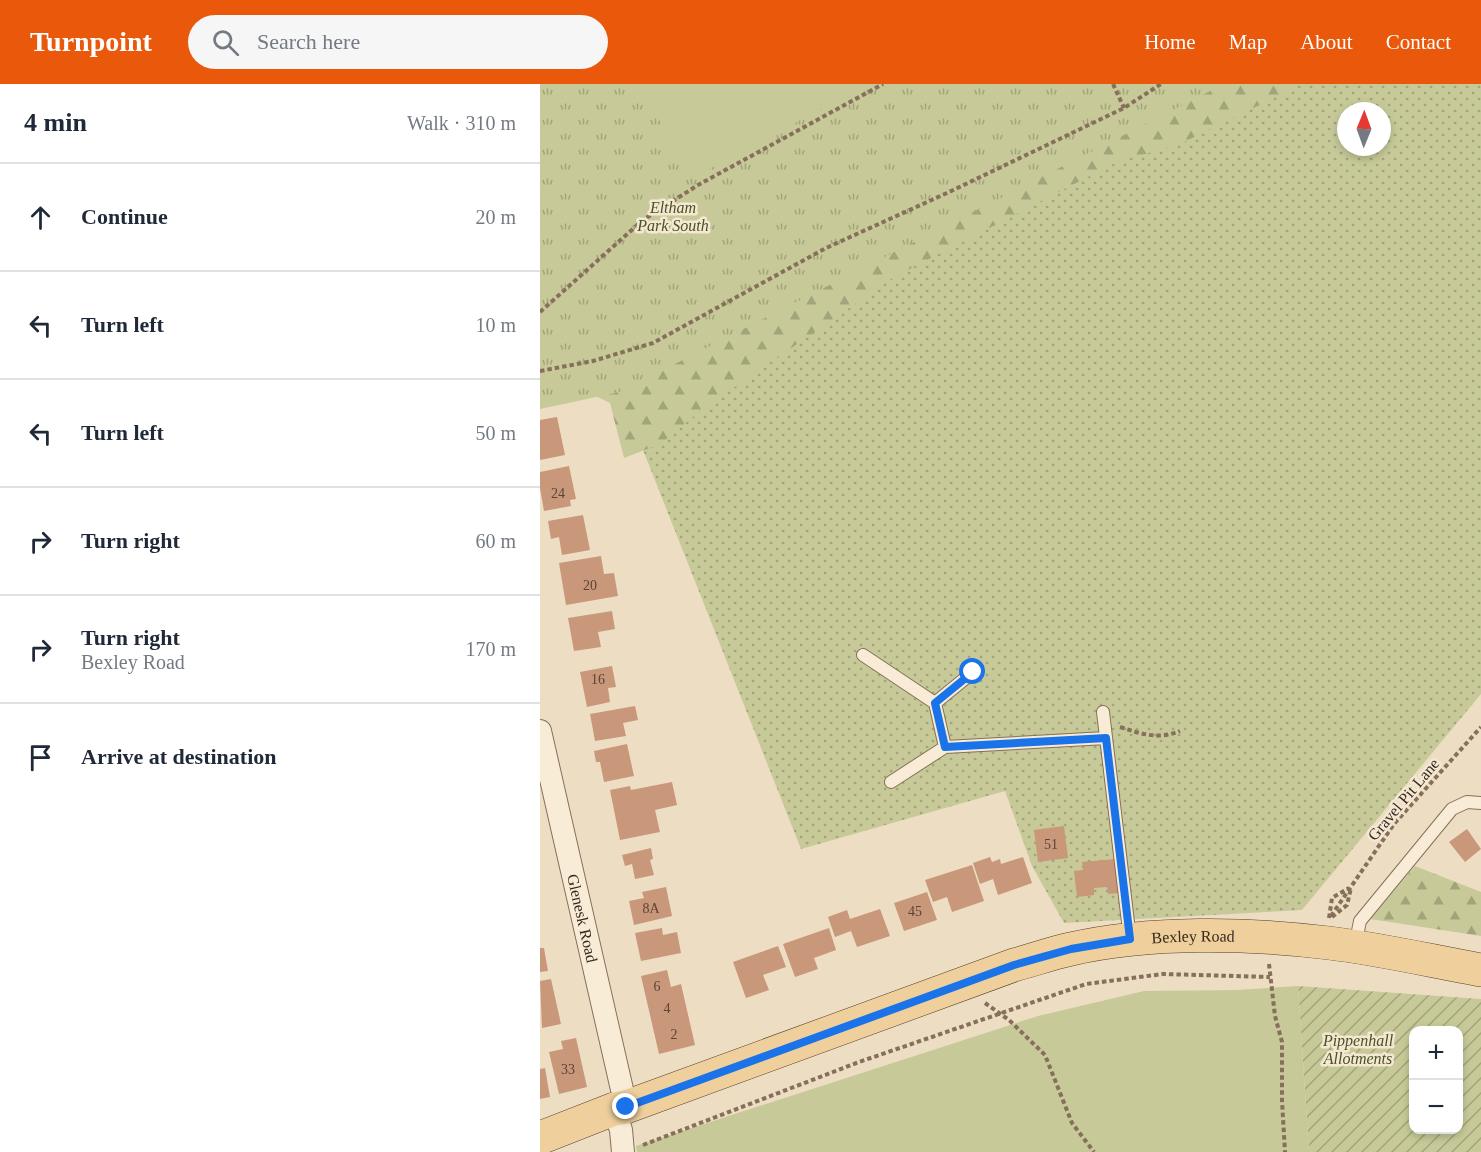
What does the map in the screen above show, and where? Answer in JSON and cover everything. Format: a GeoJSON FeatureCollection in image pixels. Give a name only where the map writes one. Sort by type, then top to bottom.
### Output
{"type":"FeatureCollection","features":[{"type":"Feature","properties":{"kind":"main road","name":"Bexley Road"},"geometry":{"type":"LineString","coordinates":[[540,1138],[1014,965],[1071,949],[1130,939],[1257,937],[1329,943],[1481,970]]}},
{"type":"Feature","properties":{"kind":"street","name":"Glenesk Road"},"geometry":{"type":"LineString","coordinates":[[540,731],[615,1062],[621,1130],[629,1150]]}},
{"type":"Feature","properties":{"kind":"lane"},"geometry":{"type":"LineString","coordinates":[[863,656],[935,703],[945,747]]}},
{"type":"Feature","properties":{"kind":"lane"},"geometry":{"type":"LineString","coordinates":[[935,703],[973,672]]}},
{"type":"Feature","properties":{"kind":"lane"},"geometry":{"type":"LineString","coordinates":[[1103,712],[1130,939]]}},
{"type":"Feature","properties":{"kind":"lane"},"geometry":{"type":"LineString","coordinates":[[891,782],[945,747],[1105,733]]}},
{"type":"Feature","properties":{"kind":"lane"},"geometry":{"type":"LineString","coordinates":[[1355,947],[1360,921],[1452,809],[1467,802],[1481,802]]}},
{"type":"Feature","properties":{"kind":"path"},"geometry":{"type":"LineString","coordinates":[[540,312],[643,220],[698,185],[883,84]]}},
{"type":"Feature","properties":{"kind":"path"},"geometry":{"type":"LineString","coordinates":[[1113,84],[1124,108]]}},
{"type":"Feature","properties":{"kind":"path"},"geometry":{"type":"LineString","coordinates":[[540,371],[593,361],[653,343],[826,248],[1124,108],[1161,84]]}},
{"type":"Feature","properties":{"kind":"path"},"geometry":{"type":"LineString","coordinates":[[1105,733],[1118,726],[1150,736],[1167,737],[1180,731]]}},
{"type":"Feature","properties":{"kind":"path","name":"Gravel Pit Lane"},"geometry":{"type":"LineString","coordinates":[[1329,920],[1394,824],[1481,727]]}},
{"type":"Feature","properties":{"kind":"path"},"geometry":{"type":"LineString","coordinates":[[1329,920],[1332,898],[1351,886]]}},
{"type":"Feature","properties":{"kind":"path"},"geometry":{"type":"LineString","coordinates":[[1329,920],[1347,906],[1351,886]]}},
{"type":"Feature","properties":{"kind":"path"},"geometry":{"type":"LineString","coordinates":[[1267,954],[1275,1016],[1282,1042],[1285,1152]]}},
{"type":"Feature","properties":{"kind":"path"},"geometry":{"type":"LineString","coordinates":[[629,1150],[859,1062],[1086,984],[1163,974],[1270,977]]}},
{"type":"Feature","properties":{"kind":"path"},"geometry":{"type":"LineString","coordinates":[[960,985],[1009,1020],[1045,1055],[1072,1123],[1094,1152]]}},
{"type":"Feature","properties":{"kind":"green space","name":"Eltham Park South"},"geometry":{"type":"Polygon","coordinates":[[[540,84],[1224,84],[620,392],[540,409],[540,84]]]}},
{"type":"Feature","properties":{"kind":"green space"},"geometry":{"type":"Polygon","coordinates":[[[640,84],[867,84],[691,179],[640,84]]]}},
{"type":"Feature","properties":{"kind":"green space"},"geometry":{"type":"Polygon","coordinates":[[[1070,84],[1302,84],[1180,144],[1117,162],[894,277],[703,409],[660,444],[624,458],[610,403],[540,369],[540,347],[1070,84]]]}},
{"type":"Feature","properties":{"kind":"green space"},"geometry":{"type":"Polygon","coordinates":[[[1224,84],[1481,84],[1481,694],[1302,910],[1064,923],[1032,866],[1005,791],[801,849],[620,392],[1224,84]]]}},
{"type":"Feature","properties":{"kind":"green space"},"geometry":{"type":"Polygon","coordinates":[[[1415,866],[1481,892],[1481,936],[1370,919],[1415,866]]]}},
{"type":"Feature","properties":{"kind":"green space","name":"Pippenhall Allotments"},"geometry":{"type":"Polygon","coordinates":[[[1298,986],[1481,999],[1481,1152],[1309,1152],[1298,986]]]}},
{"type":"Feature","properties":{"kind":"green space"},"geometry":{"type":"Polygon","coordinates":[[[1298,986],[1309,1152],[637,1152],[636,1146],[1038,1016],[1144,991],[1237,990],[1298,986]]]}},
{"type":"Feature","properties":{"kind":"building"},"geometry":{"type":"Polygon","coordinates":[[[557,417],[565,455],[540,460],[540,420],[557,417]]]}},
{"type":"Feature","properties":{"kind":"building"},"geometry":{"type":"Polygon","coordinates":[[[569,466],[576,499],[570,500],[571,506],[544,511],[540,472],[569,466]]]}},
{"type":"Feature","properties":{"kind":"building"},"geometry":{"type":"Polygon","coordinates":[[[583,515],[590,550],[562,555],[559,537],[551,539],[548,521],[583,515]]]}},
{"type":"Feature","properties":{"kind":"building"},"geometry":{"type":"Polygon","coordinates":[[[601,556],[604,574],[614,573],[618,596],[566,605],[559,563],[601,556]]]}},
{"type":"Feature","properties":{"kind":"building"},"geometry":{"type":"Polygon","coordinates":[[[612,611],[615,629],[598,632],[601,647],[574,651],[568,618],[612,611]]]}},
{"type":"Feature","properties":{"kind":"building"},"geometry":{"type":"Polygon","coordinates":[[[612,666],[616,687],[608,688],[610,702],[587,707],[580,672],[612,666]]]}},
{"type":"Feature","properties":{"kind":"building"},"geometry":{"type":"Polygon","coordinates":[[[635,706],[638,720],[623,723],[626,736],[595,741],[590,714],[635,706]]]}},
{"type":"Feature","properties":{"kind":"building"},"geometry":{"type":"Polygon","coordinates":[[[627,744],[634,776],[604,782],[600,762],[596,762],[594,751],[627,744]]]}},
{"type":"Feature","properties":{"kind":"building"},"geometry":{"type":"Polygon","coordinates":[[[672,782],[677,805],[655,810],[660,832],[620,840],[610,790],[630,786],[631,790],[672,782]]]}},
{"type":"Feature","properties":{"kind":"building"},"geometry":{"type":"Polygon","coordinates":[[[1064,826],[1068,858],[1038,862],[1034,830],[1064,826]]]}},
{"type":"Feature","properties":{"kind":"building"},"geometry":{"type":"Polygon","coordinates":[[[1467,829],[1481,849],[1465,862],[1449,842],[1467,829]]]}},
{"type":"Feature","properties":{"kind":"building"},"geometry":{"type":"Polygon","coordinates":[[[651,848],[653,859],[650,860],[654,875],[635,879],[632,864],[625,866],[622,855],[651,848]]]}},
{"type":"Feature","properties":{"kind":"building"},"geometry":{"type":"Polygon","coordinates":[[[990,857],[992,862],[1000,859],[1001,864],[1023,857],[1032,883],[998,895],[993,879],[980,884],[973,863],[990,857]]]}},
{"type":"Feature","properties":{"kind":"building"},"geometry":{"type":"Polygon","coordinates":[[[1116,859],[1119,893],[1108,894],[1107,887],[1094,888],[1094,895],[1077,897],[1074,871],[1083,870],[1082,862],[1116,859]]]}},
{"type":"Feature","properties":{"kind":"building"},"geometry":{"type":"Polygon","coordinates":[[[972,865],[984,901],[952,912],[947,897],[933,902],[925,880],[972,865]]]}},
{"type":"Feature","properties":{"kind":"building"},"geometry":{"type":"Polygon","coordinates":[[[666,887],[672,916],[634,925],[629,901],[644,898],[642,892],[666,887]]]}},
{"type":"Feature","properties":{"kind":"building"},"geometry":{"type":"Polygon","coordinates":[[[927,892],[937,920],[904,931],[894,903],[927,892]]]}},
{"type":"Feature","properties":{"kind":"building"},"geometry":{"type":"Polygon","coordinates":[[[880,909],[890,936],[857,947],[851,931],[835,937],[828,917],[847,910],[850,919],[880,909]]]}},
{"type":"Feature","properties":{"kind":"building"},"geometry":{"type":"Polygon","coordinates":[[[662,928],[663,935],[677,932],[681,953],[641,961],[635,933],[662,928]]]}},
{"type":"Feature","properties":{"kind":"building"},"geometry":{"type":"Polygon","coordinates":[[[829,928],[836,950],[814,958],[818,969],[795,977],[783,944],[829,928]]]}},
{"type":"Feature","properties":{"kind":"building"},"geometry":{"type":"Polygon","coordinates":[[[778,946],[786,967],[763,975],[769,990],[746,998],[733,962],[778,946]]]}},
{"type":"Feature","properties":{"kind":"building"},"geometry":{"type":"Polygon","coordinates":[[[540,948],[544,948],[548,971],[540,972],[540,948]]]}},
{"type":"Feature","properties":{"kind":"building"},"geometry":{"type":"Polygon","coordinates":[[[667,970],[671,987],[681,984],[695,1045],[659,1054],[641,976],[667,970]]]}},
{"type":"Feature","properties":{"kind":"building"},"geometry":{"type":"Polygon","coordinates":[[[551,979],[561,1024],[542,1028],[540,981],[551,979]]]}},
{"type":"Feature","properties":{"kind":"building"},"geometry":{"type":"Polygon","coordinates":[[[576,1038],[587,1087],[559,1094],[549,1052],[563,1049],[561,1041],[576,1038]]]}},
{"type":"Feature","properties":{"kind":"building"},"geometry":{"type":"Polygon","coordinates":[[[545,1068],[550,1097],[540,1099],[540,1069],[545,1068]]]}},
{"type":"Feature","properties":{"kind":"route"},"geometry":{"type":"LineString","coordinates":[[626,1107],[1014,965],[1071,949],[1130,939],[1106,738],[945,747],[935,703],[973,672]]}}]}
